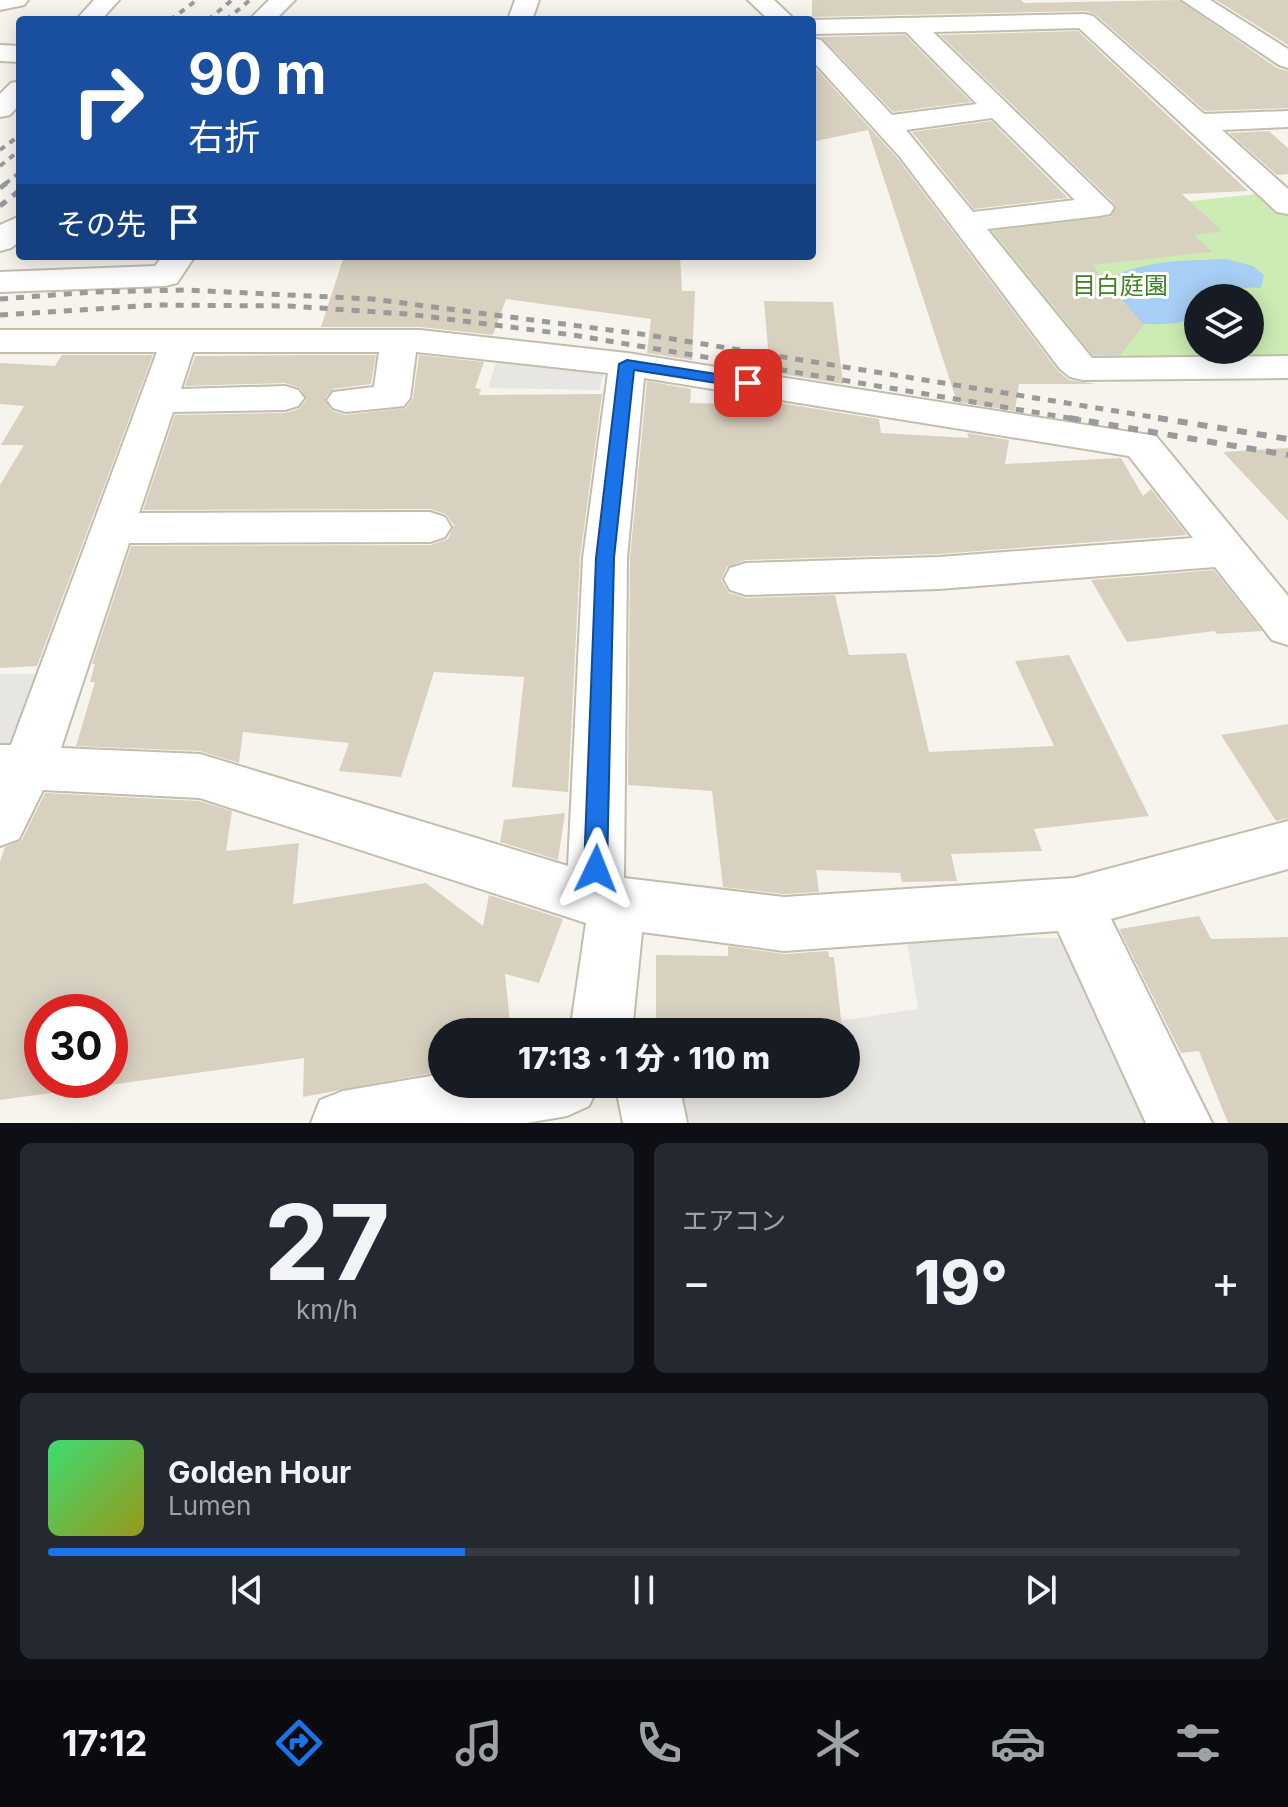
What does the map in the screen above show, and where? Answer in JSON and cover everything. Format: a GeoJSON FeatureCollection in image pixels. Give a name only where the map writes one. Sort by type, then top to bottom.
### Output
{"type":"FeatureCollection","features":[{"type":"Feature","properties":{"kind":"street"},"geometry":{"type":"LineString","coordinates":[[0,3],[16,0]]}},
{"type":"Feature","properties":{"kind":"street"},"geometry":{"type":"LineString","coordinates":[[92,16],[107,0]]}},
{"type":"Feature","properties":{"kind":"street"},"geometry":{"type":"LineString","coordinates":[[265,16],[283,0]]}},
{"type":"Feature","properties":{"kind":"street"},"geometry":{"type":"LineString","coordinates":[[760,0],[778,16]]}},
{"type":"Feature","properties":{"kind":"street"},"geometry":{"type":"LineString","coordinates":[[1194,0],[1288,60]]}},
{"type":"Feature","properties":{"kind":"street"},"geometry":{"type":"LineString","coordinates":[[816,27],[1085,21],[1284,198]]}},
{"type":"Feature","properties":{"kind":"street"},"geometry":{"type":"LineString","coordinates":[[1239,28],[1276,24]]}},
{"type":"Feature","properties":{"kind":"street"},"geometry":{"type":"LineString","coordinates":[[912,25],[1099,207],[966,222]]}},
{"type":"Feature","properties":{"kind":"street"},"geometry":{"type":"LineString","coordinates":[[816,49],[885,124],[966,222],[1073,361],[1083,369],[1288,367]]}},
{"type":"Feature","properties":{"kind":"street"},"geometry":{"type":"LineString","coordinates":[[885,124],[998,109]]}},
{"type":"Feature","properties":{"kind":"street"},"geometry":{"type":"LineString","coordinates":[[1198,123],[1288,119]]}},
{"type":"Feature","properties":{"kind":"street"},"geometry":{"type":"LineString","coordinates":[[0,241],[16,228]]}},
{"type":"Feature","properties":{"kind":"street"},"geometry":{"type":"LineString","coordinates":[[0,282],[165,276],[176,260]]}},
{"type":"Feature","properties":{"kind":"street"},"geometry":{"type":"LineString","coordinates":[[0,823],[15,766],[114,528],[179,340]]}},
{"type":"Feature","properties":{"kind":"street"},"geometry":{"type":"LineString","coordinates":[[0,341],[399,341],[627,364],[1142,445],[1288,628]]}},
{"type":"Feature","properties":{"kind":"street"},"geometry":{"type":"LineString","coordinates":[[346,400],[391,398],[399,341]]}},
{"type":"Feature","properties":{"kind":"street"},"geometry":{"type":"LineString","coordinates":[[602,1018],[606,902],[605,558],[627,364]]}},
{"type":"Feature","properties":{"kind":"street"},"geometry":{"type":"LineString","coordinates":[[157,401],[285,398]]}},
{"type":"Feature","properties":{"kind":"street"},"geometry":{"type":"LineString","coordinates":[[114,528],[430,527]]}},
{"type":"Feature","properties":{"kind":"street"},"geometry":{"type":"LineString","coordinates":[[746,579],[939,573],[1227,551]]}},
{"type":"Feature","properties":{"kind":"street"},"geometry":{"type":"LineString","coordinates":[[15,766],[200,776],[606,902],[784,924],[1074,904],[1288,845]]}},
{"type":"Feature","properties":{"kind":"street"},"geometry":{"type":"LineString","coordinates":[[1074,904],[1180,1123]]}},
{"type":"Feature","properties":{"kind":"street"},"geometry":{"type":"LineString","coordinates":[[343,1123],[487,1098]]}},
{"type":"Feature","properties":{"kind":"street"},"geometry":{"type":"LineString","coordinates":[[650,1098],[655,1123]]}},
{"type":"Feature","properties":{"kind":"green space","name":"目白庭園"},"geometry":{"type":"Polygon","coordinates":[[[1267,193],[1288,210],[1288,361],[1264,361],[1264,284],[1184,284],[1184,362],[1081,362],[974,224],[1267,193]]]}},
{"type":"Feature","properties":{"kind":"shaded area"},"geometry":{"type":"Polygon","coordinates":[[[496,363],[604,372],[599,390],[488,388],[496,363]]]}},
{"type":"Feature","properties":{"kind":"shaded area"},"geometry":{"type":"Polygon","coordinates":[[[0,674],[37,674],[16,747],[0,747],[0,674]]]}},
{"type":"Feature","properties":{"kind":"shaded area"},"geometry":{"type":"Polygon","coordinates":[[[906,935],[1059,938],[1148,1123],[688,1123],[684,1098],[860,1098],[858,1018],[918,1009],[906,935]]]}},
{"type":"Feature","properties":{"kind":"water"},"geometry":{"type":"Polygon","coordinates":[[[1226,259],[1253,266],[1264,275],[1262,284],[1184,284],[1184,321],[1153,324],[1107,320],[1105,282],[1133,269],[1179,261],[1226,259]]]}},
{"type":"Feature","properties":{"kind":"building"},"geometry":{"type":"Polygon","coordinates":[[[812,0],[1021,0],[1024,3],[1179,0],[1277,68],[1288,71],[1288,108],[1205,111],[1095,14],[1086,11],[812,16],[812,0]]]}},
{"type":"Feature","properties":{"kind":"building"},"geometry":{"type":"Polygon","coordinates":[[[1216,0],[1288,0],[1288,45],[1216,0]]]}},
{"type":"Feature","properties":{"kind":"building"},"geometry":{"type":"Polygon","coordinates":[[[1078,31],[1248,191],[1182,194],[1222,231],[1194,235],[1212,252],[1092,265],[1144,325],[1120,355],[1093,355],[993,231],[1111,217],[1116,205],[940,35],[1078,31]]]}},
{"type":"Feature","properties":{"kind":"building"},"geometry":{"type":"Polygon","coordinates":[[[905,35],[971,102],[893,112],[821,37],[905,35]]]}},
{"type":"Feature","properties":{"kind":"building"},"geometry":{"type":"Polygon","coordinates":[[[816,68],[898,159],[1058,371],[1069,380],[1096,384],[1019,384],[1015,411],[957,402],[868,130],[816,141],[816,68]]]}},
{"type":"Feature","properties":{"kind":"building"},"geometry":{"type":"Polygon","coordinates":[[[991,121],[1068,198],[974,209],[912,132],[991,121]]]}},
{"type":"Feature","properties":{"kind":"building"},"geometry":{"type":"Polygon","coordinates":[[[1269,131],[1288,148],[1288,174],[1277,175],[1229,133],[1269,131]]]}},
{"type":"Feature","properties":{"kind":"building"},"geometry":{"type":"Polygon","coordinates":[[[343,260],[680,260],[682,291],[695,291],[692,360],[647,353],[651,319],[506,299],[493,335],[420,327],[321,327],[343,260]]]}},
{"type":"Feature","properties":{"kind":"building"},"geometry":{"type":"Polygon","coordinates":[[[764,301],[833,302],[843,384],[770,372],[764,301]]]}},
{"type":"Feature","properties":{"kind":"building"},"geometry":{"type":"Polygon","coordinates":[[[62,355],[153,355],[37,666],[0,668],[0,485],[24,445],[1,445],[24,406],[0,404],[0,363],[55,366],[62,355]]]}},
{"type":"Feature","properties":{"kind":"building"},"geometry":{"type":"Polygon","coordinates":[[[376,355],[371,384],[333,389],[325,398],[331,410],[345,415],[406,408],[413,398],[419,355],[484,362],[475,388],[481,389],[479,395],[602,394],[580,558],[568,792],[512,787],[524,677],[434,672],[401,777],[339,771],[349,743],[243,732],[239,763],[200,751],[76,746],[95,682],[90,682],[95,664],[92,664],[131,546],[430,545],[448,539],[454,525],[446,514],[430,509],[143,510],[175,415],[285,413],[299,409],[306,400],[300,388],[285,383],[185,386],[195,356],[376,355]]]}},
{"type":"Feature","properties":{"kind":"building"},"geometry":{"type":"Polygon","coordinates":[[[647,381],[691,389],[690,403],[773,405],[773,402],[879,419],[881,433],[969,438],[967,433],[1009,440],[1005,464],[1121,458],[1143,496],[1151,489],[1187,535],[939,554],[746,560],[727,567],[721,580],[729,593],[746,598],[835,595],[849,655],[906,653],[929,752],[1054,746],[1015,661],[1069,655],[1149,816],[1034,829],[1042,851],[951,854],[957,881],[902,882],[900,873],[816,870],[819,892],[784,894],[723,887],[712,791],[628,785],[630,558],[647,381]]]}},
{"type":"Feature","properties":{"kind":"building"},"geometry":{"type":"Polygon","coordinates":[[[1288,448],[1288,521],[1223,452],[1288,448]]]}},
{"type":"Feature","properties":{"kind":"building"},"geometry":{"type":"Polygon","coordinates":[[[1214,570],[1262,631],[1216,634],[1215,631],[1127,642],[1091,580],[1214,570]]]}},
{"type":"Feature","properties":{"kind":"building"},"geometry":{"type":"Polygon","coordinates":[[[1288,724],[1288,818],[1276,821],[1221,735],[1288,724]]]}},
{"type":"Feature","properties":{"kind":"building"},"geometry":{"type":"Polygon","coordinates":[[[45,793],[199,801],[232,811],[226,851],[299,843],[293,904],[426,883],[483,926],[489,895],[563,919],[539,983],[505,974],[510,1018],[428,1018],[428,1074],[303,1097],[304,1058],[128,1082],[128,994],[24,994],[24,1097],[0,1100],[0,862],[5,847],[22,840],[45,793]]]}},
{"type":"Feature","properties":{"kind":"building"},"geometry":{"type":"Polygon","coordinates":[[[565,813],[558,860],[500,842],[504,820],[565,813]]]}},
{"type":"Feature","properties":{"kind":"building"},"geometry":{"type":"Polygon","coordinates":[[[1199,916],[1211,939],[1288,937],[1288,1123],[1228,1123],[1199,1051],[1181,1053],[1119,929],[1199,916]]]}},
{"type":"Feature","properties":{"kind":"building"},"geometry":{"type":"Polygon","coordinates":[[[728,946],[784,954],[828,951],[829,957],[834,957],[841,1018],[656,1018],[656,955],[728,956],[728,946]]]}},
{"type":"Feature","properties":{"kind":"railway"},"geometry":{"type":"LineString","coordinates":[[175,16],[197,0]]}},
{"type":"Feature","properties":{"kind":"railway"},"geometry":{"type":"LineString","coordinates":[[213,16],[232,0]]}},
{"type":"Feature","properties":{"kind":"railway"},"geometry":{"type":"LineString","coordinates":[[231,16],[250,0]]}},
{"type":"Feature","properties":{"kind":"railway"},"geometry":{"type":"LineString","coordinates":[[0,150],[16,138]]}},
{"type":"Feature","properties":{"kind":"railway"},"geometry":{"type":"LineString","coordinates":[[0,166],[16,153]]}},
{"type":"Feature","properties":{"kind":"railway"},"geometry":{"type":"LineString","coordinates":[[5,184],[16,175]]}},
{"type":"Feature","properties":{"kind":"railway"},"geometry":{"type":"LineString","coordinates":[[0,188],[8,182]]}},
{"type":"Feature","properties":{"kind":"railway"},"geometry":{"type":"LineString","coordinates":[[0,206],[16,193]]}},
{"type":"Feature","properties":{"kind":"railway"},"geometry":{"type":"LineString","coordinates":[[0,299],[93,292],[186,290],[372,299],[648,335],[1171,420]]}},
{"type":"Feature","properties":{"kind":"railway"},"geometry":{"type":"LineString","coordinates":[[0,315],[157,305],[289,306],[407,314],[573,335],[1081,420]]}},
{"type":"Feature","properties":{"kind":"railway"},"geometry":{"type":"LineString","coordinates":[[1069,418],[1288,455]]}},
{"type":"Feature","properties":{"kind":"railway"},"geometry":{"type":"LineString","coordinates":[[1158,418],[1288,439]]}},
{"type":"Feature","properties":{"kind":"route"},"geometry":{"type":"LineString","coordinates":[[596,869],[605,558],[627,364],[748,383]]}}]}
